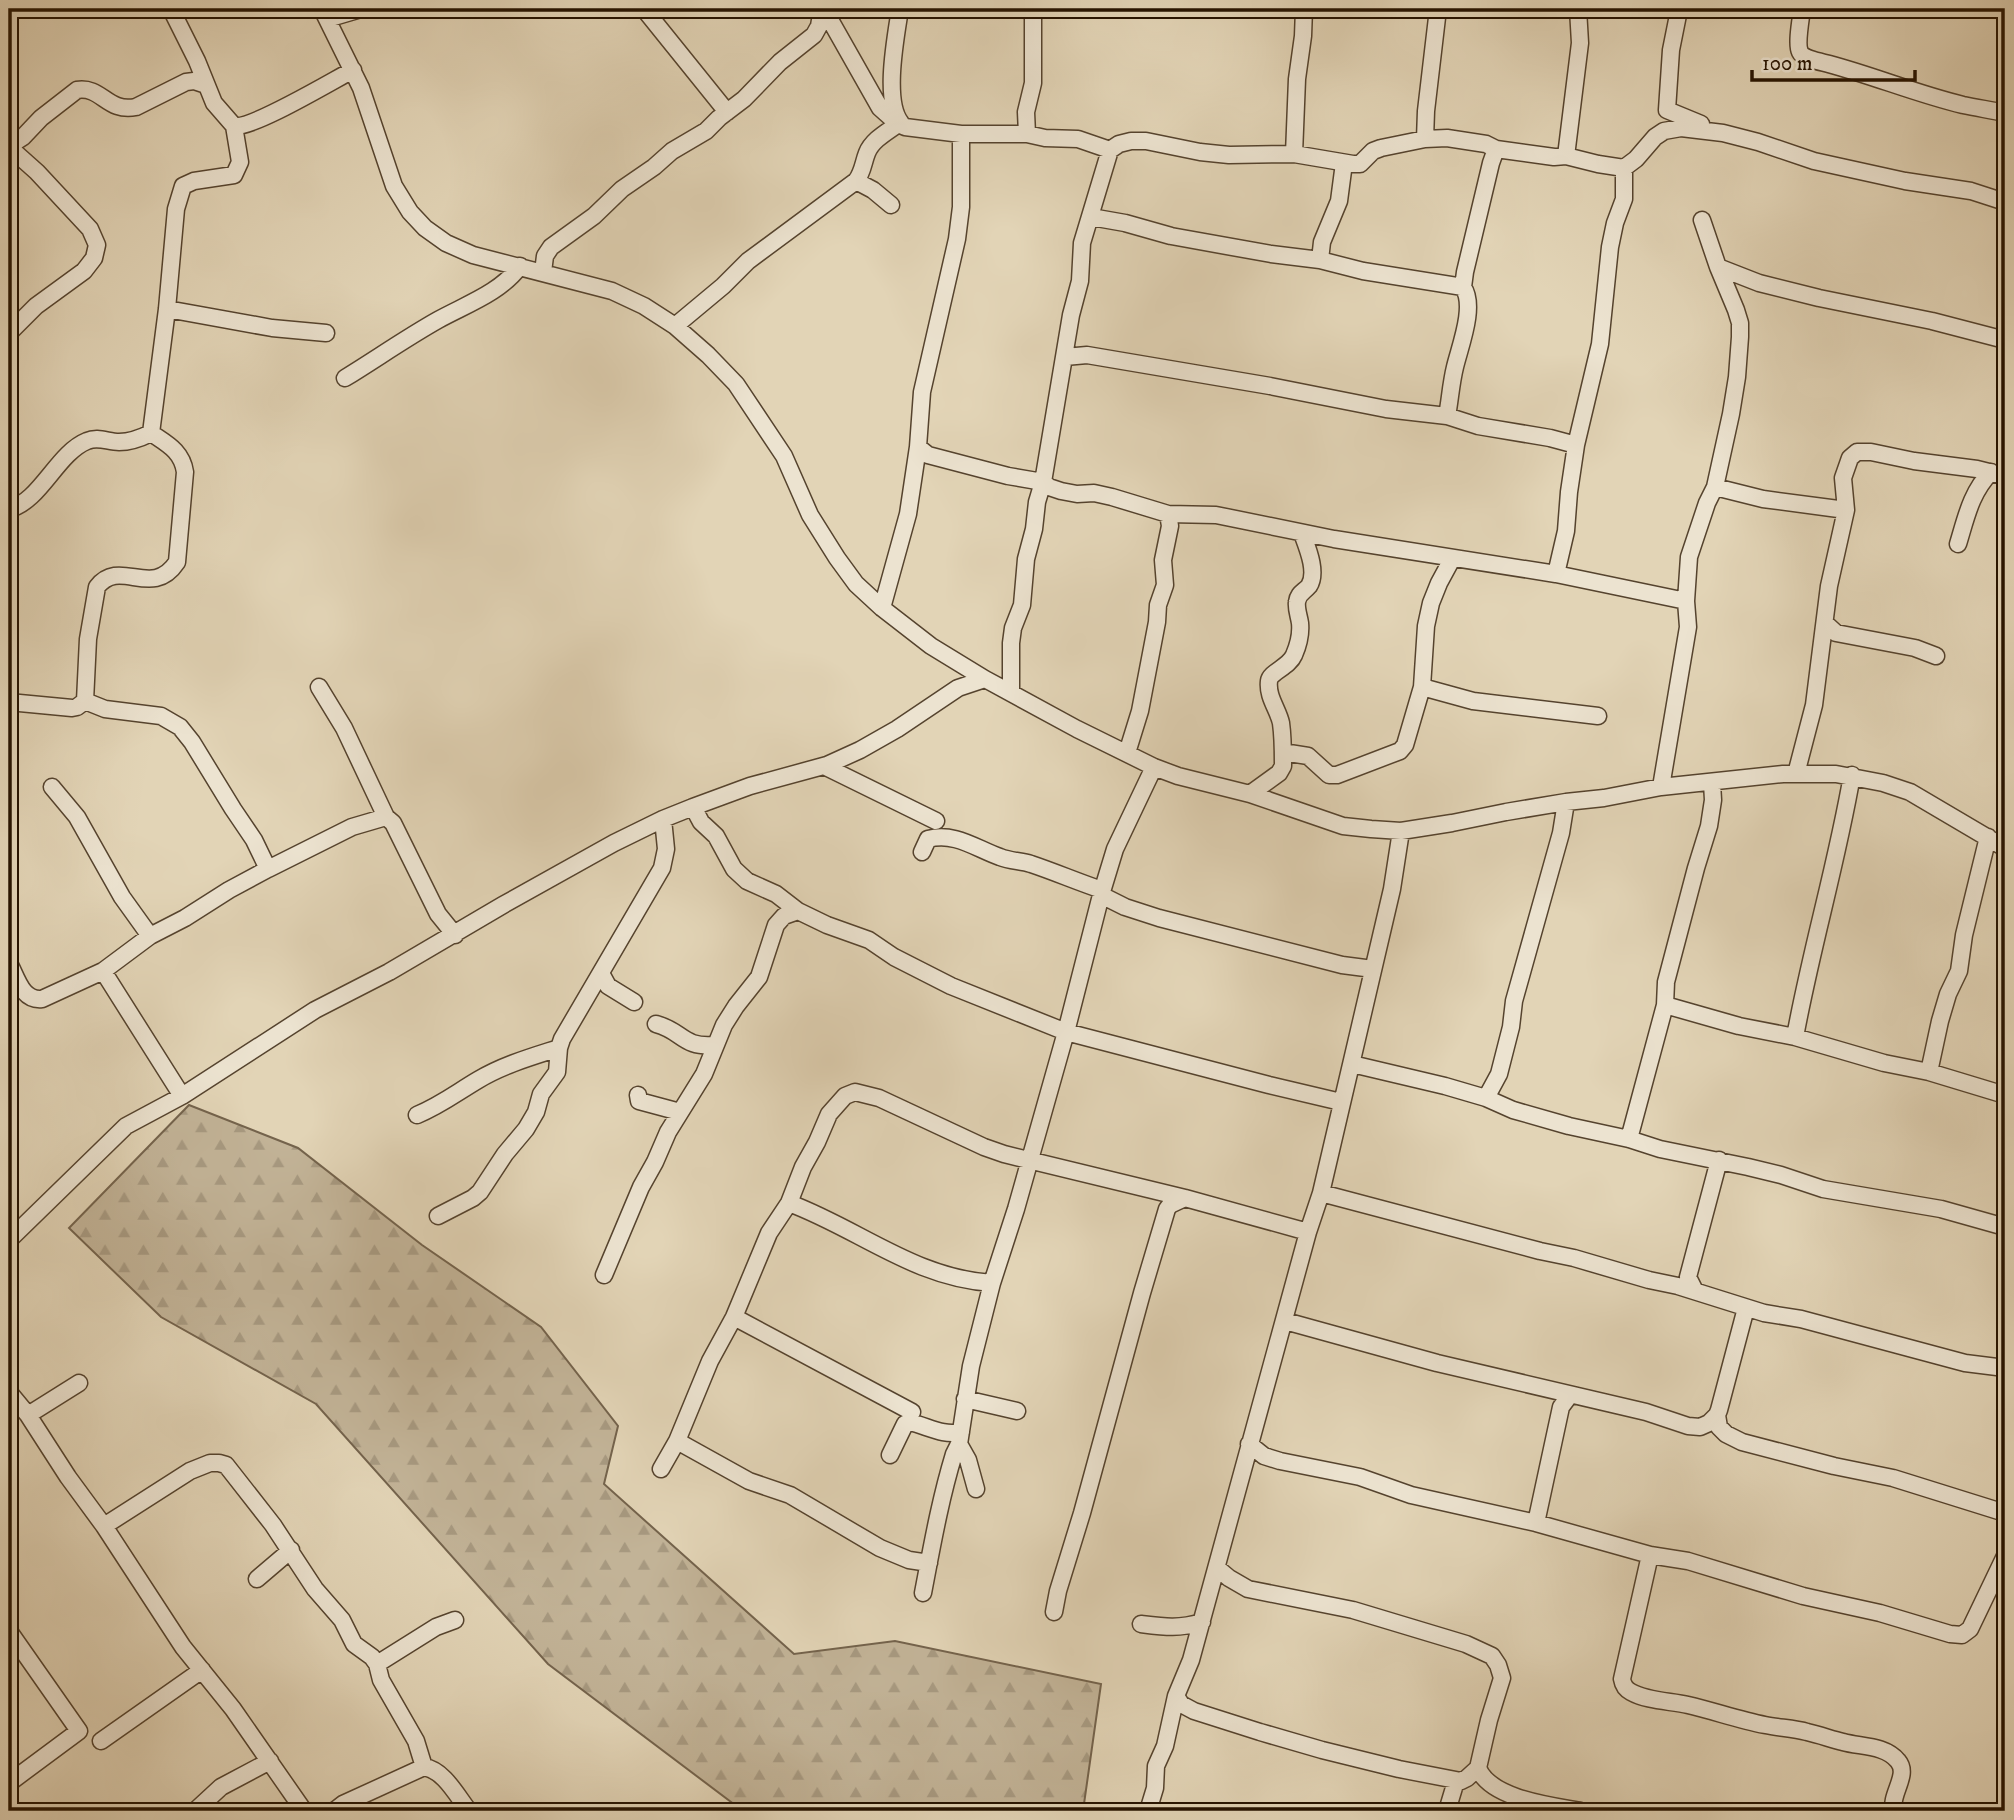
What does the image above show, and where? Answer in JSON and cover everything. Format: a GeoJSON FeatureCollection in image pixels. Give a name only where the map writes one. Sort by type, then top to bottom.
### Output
{"type":"FeatureCollection","features":[{"type":"Feature","properties":{"kind":"street"},"geometry":{"type":"LineString","coordinates":[[150,433],[180,193],[183,186],[194,181],[234,175],[240,162],[233,126],[214,103],[171,9]]}},
{"type":"Feature","properties":{"kind":"street"},"geometry":{"type":"LineString","coordinates":[[361,9],[324,14],[353,70],[394,186],[410,212],[425,228],[446,243],[473,255],[612,291],[644,306],[675,326],[736,384],[784,456],[810,515],[836,558],[856,584],[931,646],[1077,729],[1178,776],[1250,794],[1343,826],[1371,830],[1401,831],[1661,787],[1796,774],[1853,775],[1910,792],[2005,848]]}},
{"type":"Feature","properties":{"kind":"street"},"geometry":{"type":"LineString","coordinates":[[644,9],[727,112]]}},
{"type":"Feature","properties":{"kind":"street"},"geometry":{"type":"LineString","coordinates":[[900,9],[891,76],[895,111],[901,126]]}},
{"type":"Feature","properties":{"kind":"street"},"geometry":{"type":"LineString","coordinates":[[1027,134],[1026,112],[1033,83],[1033,9]]}},
{"type":"Feature","properties":{"kind":"street"},"geometry":{"type":"LineString","coordinates":[[1294,154],[1297,79],[1304,9]]}},
{"type":"Feature","properties":{"kind":"street"},"geometry":{"type":"LineString","coordinates":[[1424,139],[1438,9]]}},
{"type":"Feature","properties":{"kind":"street"},"geometry":{"type":"LineString","coordinates":[[1566,156],[1580,43],[1577,9]]}},
{"type":"Feature","properties":{"kind":"street"},"geometry":{"type":"LineString","coordinates":[[1674,9],[1678,15],[1671,50],[1667,110],[1723,134]]}},
{"type":"Feature","properties":{"kind":"street"},"geometry":{"type":"LineString","coordinates":[[1802,9],[1799,40],[1802,54],[1819,62],[1868,74],[1927,95],[1965,106],[2005,113]]}},
{"type":"Feature","properties":{"kind":"street"},"geometry":{"type":"LineString","coordinates":[[542,272],[545,256],[551,247],[594,216],[622,189],[672,151],[706,131],[744,99],[780,62],[814,35],[819,26],[818,11]]}},
{"type":"Feature","properties":{"kind":"street"},"geometry":{"type":"LineString","coordinates":[[818,11],[829,18],[880,108],[901,126],[961,134],[1027,134],[1045,138],[1078,139],[1110,150]]}},
{"type":"Feature","properties":{"kind":"street"},"geometry":{"type":"LineString","coordinates":[[233,126],[242,126],[270,114],[353,70]]}},
{"type":"Feature","properties":{"kind":"street"},"geometry":{"type":"LineString","coordinates":[[9,333],[36,306],[84,271],[94,258],[97,244],[90,229],[37,172],[9,147],[77,90],[91,90],[118,107],[129,108],[186,82],[194,81],[206,85]]}},
{"type":"Feature","properties":{"kind":"street"},"geometry":{"type":"LineString","coordinates":[[675,326],[757,254],[856,181],[861,174],[868,150],[876,141],[901,126]]}},
{"type":"Feature","properties":{"kind":"street"},"geometry":{"type":"LineString","coordinates":[[1011,693],[1012,635],[1022,605],[1026,559],[1043,482],[1071,315],[1080,281],[1082,243],[1110,150],[1119,144],[1146,141],[1200,152],[1229,155],[1294,154],[1360,164],[1373,151],[1424,139],[1447,138],[1486,144],[1496,149],[1554,157],[1566,156],[1624,168],[1636,159],[1655,137],[1664,131],[1681,128],[1723,134],[1758,142],[1814,161],[1905,181],[1970,191],[2005,202]]}},
{"type":"Feature","properties":{"kind":"street"},"geometry":{"type":"LineString","coordinates":[[882,608],[921,455],[922,392],[957,239],[961,207],[961,134]]}},
{"type":"Feature","properties":{"kind":"street"},"geometry":{"type":"LineString","coordinates":[[1447,416],[1468,308],[1467,294],[1463,287],[1496,149]]}},
{"type":"Feature","properties":{"kind":"street"},"geometry":{"type":"LineString","coordinates":[[1320,260],[1322,242],[1339,201],[1344,163]]}},
{"type":"Feature","properties":{"kind":"street"},"geometry":{"type":"LineString","coordinates":[[1556,574],[1566,531],[1576,445],[1600,344],[1610,247],[1624,199],[1624,168]]}},
{"type":"Feature","properties":{"kind":"street"},"geometry":{"type":"LineString","coordinates":[[856,181],[873,190],[891,205]]}},
{"type":"Feature","properties":{"kind":"street"},"geometry":{"type":"LineString","coordinates":[[1091,217],[1171,236],[1463,287]]}},
{"type":"Feature","properties":{"kind":"street"},"geometry":{"type":"LineString","coordinates":[[1661,787],[1688,627],[1686,601],[1689,557],[1715,487],[1733,402],[1740,337],[1736,310],[1702,220]]}},
{"type":"Feature","properties":{"kind":"street"},"geometry":{"type":"LineString","coordinates":[[345,378],[436,321],[497,289],[511,279],[520,266]]}},
{"type":"Feature","properties":{"kind":"street"},"geometry":{"type":"LineString","coordinates":[[1718,267],[1759,283],[1819,298],[1932,320],[2005,340]]}},
{"type":"Feature","properties":{"kind":"street"},"geometry":{"type":"LineString","coordinates":[[167,309],[272,328],[326,333]]}},
{"type":"Feature","properties":{"kind":"street"},"geometry":{"type":"LineString","coordinates":[[1065,357],[1087,355],[1386,409],[1447,416],[1478,426],[1576,445]]}},
{"type":"Feature","properties":{"kind":"street"},"geometry":{"type":"LineString","coordinates":[[9,509],[31,495],[73,450],[86,441],[100,438],[120,442],[138,439],[150,433]]}},
{"type":"Feature","properties":{"kind":"street"},"geometry":{"type":"LineString","coordinates":[[85,701],[88,639],[97,587],[102,581],[119,575],[153,580],[172,571],[177,562],[184,462],[180,454],[150,433]]}},
{"type":"Feature","properties":{"kind":"street"},"geometry":{"type":"LineString","coordinates":[[1796,774],[1814,705],[1822,642],[1830,628],[1829,586],[1846,510],[1843,478],[1844,468],[1850,457],[1857,452],[1871,452],[1988,475],[1968,508],[1958,544]]}},
{"type":"Feature","properties":{"kind":"street"},"geometry":{"type":"LineString","coordinates":[[921,455],[1043,482],[1061,491],[1112,497],[1174,518],[1216,515],[1302,533],[1556,574],[1686,601]]}},
{"type":"Feature","properties":{"kind":"street"},"geometry":{"type":"LineString","coordinates":[[1715,487],[1763,499],[1846,510]]}},
{"type":"Feature","properties":{"kind":"street"},"geometry":{"type":"LineString","coordinates":[[1127,753],[1140,711],[1158,605],[1165,585],[1164,552],[1174,518]]}},
{"type":"Feature","properties":{"kind":"street"},"geometry":{"type":"LineString","coordinates":[[1250,794],[1279,773],[1283,766],[1280,720],[1271,698],[1269,680],[1270,676],[1293,658],[1298,643],[1300,624],[1297,599],[1311,580],[1310,556],[1302,533]]}},
{"type":"Feature","properties":{"kind":"street"},"geometry":{"type":"LineString","coordinates":[[1283,752],[1308,756],[1329,775],[1337,775],[1400,751],[1405,745],[1422,687],[1428,614],[1439,583],[1452,559]]}},
{"type":"Feature","properties":{"kind":"street"},"geometry":{"type":"LineString","coordinates":[[1830,628],[1915,648],[1936,656]]}},
{"type":"Feature","properties":{"kind":"street"},"geometry":{"type":"LineString","coordinates":[[958,688],[964,665]]}},
{"type":"Feature","properties":{"kind":"street"},"geometry":{"type":"LineString","coordinates":[[9,1240],[126,1126],[182,1096],[315,1010],[389,972],[614,843],[693,807],[750,786],[824,766],[860,750],[958,688],[985,678]]}},
{"type":"Feature","properties":{"kind":"street"},"geometry":{"type":"LineString","coordinates":[[319,687],[344,728],[386,817],[393,823],[438,914],[455,935]]}},
{"type":"Feature","properties":{"kind":"street"},"geometry":{"type":"LineString","coordinates":[[1422,687],[1473,701],[1598,716]]}},
{"type":"Feature","properties":{"kind":"street"},"geometry":{"type":"LineString","coordinates":[[9,702],[72,708],[85,701]]}},
{"type":"Feature","properties":{"kind":"street"},"geometry":{"type":"LineString","coordinates":[[85,701],[105,709],[161,716],[180,727],[254,840],[268,869]]}},
{"type":"Feature","properties":{"kind":"street"},"geometry":{"type":"LineString","coordinates":[[824,766],[936,821]]}},
{"type":"Feature","properties":{"kind":"street"},"geometry":{"type":"LineString","coordinates":[[923,1593],[935,1522],[960,1438],[971,1366],[992,1283],[1016,1209],[1115,849],[1154,767]]}},
{"type":"Feature","properties":{"kind":"street"},"geometry":{"type":"LineString","coordinates":[[1795,1037],[1805,981],[1853,775]]}},
{"type":"Feature","properties":{"kind":"street"},"geometry":{"type":"LineString","coordinates":[[1629,1139],[1709,826],[1713,800],[1712,783]]}},
{"type":"Feature","properties":{"kind":"street"},"geometry":{"type":"LineString","coordinates":[[52,787],[77,817],[122,897],[150,936]]}},
{"type":"Feature","properties":{"kind":"street"},"geometry":{"type":"LineString","coordinates":[[1486,1098],[1499,1074],[1511,1027],[1514,1001],[1566,802]]}},
{"type":"Feature","properties":{"kind":"street"},"geometry":{"type":"LineString","coordinates":[[693,807],[701,822],[716,836],[734,869],[747,881],[775,894],[789,910],[869,940],[894,957],[951,986],[1066,1032],[1341,1102]]}},
{"type":"Feature","properties":{"kind":"street"},"geometry":{"type":"LineString","coordinates":[[9,962],[28,996],[36,1000],[43,999],[103,971],[150,936],[268,869],[331,836],[386,817]]}},
{"type":"Feature","properties":{"kind":"street"},"geometry":{"type":"LineString","coordinates":[[438,1216],[480,1192],[536,1112],[541,1094],[557,1072],[559,1048],[662,868],[666,849],[663,819]]}},
{"type":"Feature","properties":{"kind":"street"},"geometry":{"type":"LineString","coordinates":[[1148,1811],[1156,1766],[1165,1746],[1176,1696],[1191,1660],[1202,1622],[1249,1444],[1321,1193],[1392,888],[1401,831]]}},
{"type":"Feature","properties":{"kind":"street"},"geometry":{"type":"LineString","coordinates":[[922,852],[928,839],[954,838],[1002,858],[1023,862],[1102,892],[1125,907],[1171,922],[1342,965],[1373,969]]}},
{"type":"Feature","properties":{"kind":"street"},"geometry":{"type":"LineString","coordinates":[[1929,1072],[1948,994],[1959,971],[1964,935],[1988,838]]}},
{"type":"Feature","properties":{"kind":"street"},"geometry":{"type":"LineString","coordinates":[[604,1275],[641,1187],[668,1132],[704,1074],[715,1045],[736,1006],[759,977],[776,925],[789,910]]}},
{"type":"Feature","properties":{"kind":"street"},"geometry":{"type":"LineString","coordinates":[[103,971],[182,1096]]}},
{"type":"Feature","properties":{"kind":"street"},"geometry":{"type":"LineString","coordinates":[[602,975],[608,986],[634,1002]]}},
{"type":"Feature","properties":{"kind":"street"},"geometry":{"type":"LineString","coordinates":[[1665,1005],[1678,1011],[1795,1037],[1884,1063],[1929,1072],[2005,1095]]}},
{"type":"Feature","properties":{"kind":"street"},"geometry":{"type":"LineString","coordinates":[[656,1024],[670,1028],[692,1044],[715,1045]]}},
{"type":"Feature","properties":{"kind":"street"},"geometry":{"type":"LineString","coordinates":[[417,1115],[437,1107],[496,1070],[559,1048]]}},
{"type":"Feature","properties":{"kind":"street"},"geometry":{"type":"LineString","coordinates":[[1352,1064],[1486,1098],[1513,1110],[1660,1149],[1781,1175],[1823,1189],[1941,1209],[2005,1227]]}},
{"type":"Feature","properties":{"kind":"street"},"geometry":{"type":"LineString","coordinates":[[661,1469],[677,1441],[709,1361],[734,1317],[769,1233],[789,1203],[803,1167],[830,1114],[845,1096],[855,1092],[879,1098],[1004,1154],[1030,1158],[1308,1232]]}},
{"type":"Feature","properties":{"kind":"street"},"geometry":{"type":"LineString","coordinates":[[638,1095],[639,1101],[680,1112]]}},
{"type":"Feature","properties":{"kind":"street"},"geometry":{"type":"LineString","coordinates":[[1687,1285],[1719,1160]]}},
{"type":"Feature","properties":{"kind":"street"},"geometry":{"type":"LineString","coordinates":[[1321,1193],[1687,1285],[1764,1313],[1801,1319],[1965,1363],[2005,1368]]}},
{"type":"Feature","properties":{"kind":"street"},"geometry":{"type":"LineString","coordinates":[[1054,1612],[1167,1209],[1185,1198]]}},
{"type":"Feature","properties":{"kind":"street"},"geometry":{"type":"LineString","coordinates":[[789,1203],[814,1212],[915,1264],[965,1279],[992,1283]]}},
{"type":"Feature","properties":{"kind":"street"},"geometry":{"type":"LineString","coordinates":[[1746,1308],[1717,1415],[1719,1427],[1726,1434],[1742,1442],[1834,1466],[1894,1478],[2005,1513]]}},
{"type":"Feature","properties":{"kind":"street"},"geometry":{"type":"LineString","coordinates":[[734,1317],[912,1412]]}},
{"type":"Feature","properties":{"kind":"street"},"geometry":{"type":"LineString","coordinates":[[1285,1321],[1437,1363],[1646,1412],[1688,1426],[1700,1427],[1717,1415]]}},
{"type":"Feature","properties":{"kind":"street"},"geometry":{"type":"LineString","coordinates":[[28,1415],[79,1383]]}},
{"type":"Feature","properties":{"kind":"street"},"geometry":{"type":"LineString","coordinates":[[9,1392],[28,1415],[104,1526],[183,1647],[270,1761],[304,1811]]}},
{"type":"Feature","properties":{"kind":"street"},"geometry":{"type":"LineString","coordinates":[[1535,1523],[1561,1407],[1570,1395]]}},
{"type":"Feature","properties":{"kind":"street"},"geometry":{"type":"LineString","coordinates":[[965,1399],[1017,1411]]}},
{"type":"Feature","properties":{"kind":"street"},"geometry":{"type":"LineString","coordinates":[[890,1455],[905,1424],[909,1422],[940,1433],[952,1434],[960,1438],[976,1489]]}},
{"type":"Feature","properties":{"kind":"street"},"geometry":{"type":"LineString","coordinates":[[677,1441],[737,1476],[790,1495],[880,1548],[908,1560],[929,1563]]}},
{"type":"Feature","properties":{"kind":"street"},"geometry":{"type":"LineString","coordinates":[[1249,1444],[1264,1456],[1360,1477],[1411,1495],[1535,1523],[1650,1555],[1688,1561],[1803,1596],[1881,1613],[1950,1634],[1962,1635],[1970,1629],[2005,1556]]}},
{"type":"Feature","properties":{"kind":"street"},"geometry":{"type":"LineString","coordinates":[[104,1526],[190,1471],[210,1463],[226,1465],[291,1550],[302,1571],[342,1620],[354,1644],[377,1664],[381,1680],[416,1741],[424,1767]]}},
{"type":"Feature","properties":{"kind":"street"},"geometry":{"type":"LineString","coordinates":[[257,1579],[291,1550]]}},
{"type":"Feature","properties":{"kind":"street"},"geometry":{"type":"LineString","coordinates":[[1650,1555],[1622,1679],[1624,1686],[1631,1692],[1644,1696],[1884,1751],[1902,1766],[1892,1805],[1894,1811]]}},
{"type":"Feature","properties":{"kind":"street"},"geometry":{"type":"LineString","coordinates":[[1176,1696],[1181,1704],[1194,1711],[1322,1750],[1399,1769],[1457,1781],[1467,1779],[1478,1768],[1502,1678],[1499,1665],[1492,1656],[1466,1644],[1353,1610],[1248,1589],[1217,1568]]}},
{"type":"Feature","properties":{"kind":"street"},"geometry":{"type":"LineString","coordinates":[[377,1664],[430,1631],[455,1620]]}},
{"type":"Feature","properties":{"kind":"street"},"geometry":{"type":"LineString","coordinates":[[1142,1624],[1171,1628],[1202,1622]]}},
{"type":"Feature","properties":{"kind":"street"},"geometry":{"type":"LineString","coordinates":[[9,1632],[79,1731],[9,1783]]}},
{"type":"Feature","properties":{"kind":"street"},"geometry":{"type":"LineString","coordinates":[[101,1741],[202,1670]]}},
{"type":"Feature","properties":{"kind":"street"},"geometry":{"type":"LineString","coordinates":[[195,1811],[221,1787],[270,1761]]}},
{"type":"Feature","properties":{"kind":"street"},"geometry":{"type":"LineString","coordinates":[[334,1811],[343,1804],[424,1767],[434,1769],[469,1811]]}},
{"type":"Feature","properties":{"kind":"street"},"geometry":{"type":"LineString","coordinates":[[1478,1768],[1486,1781],[1516,1804],[1581,1811]]}},
{"type":"Feature","properties":{"kind":"street"},"geometry":{"type":"LineString","coordinates":[[1447,1811],[1457,1781]]}},
{"type":"Feature","properties":{"kind":"green space"},"geometry":{"type":"Polygon","coordinates":[[[189,1105],[298,1148],[422,1245],[541,1327],[618,1426],[604,1484],[794,1654],[895,1641],[1101,1684],[1083,1811],[743,1811],[548,1664],[316,1404],[161,1317],[69,1228],[189,1105]]]}}]}
